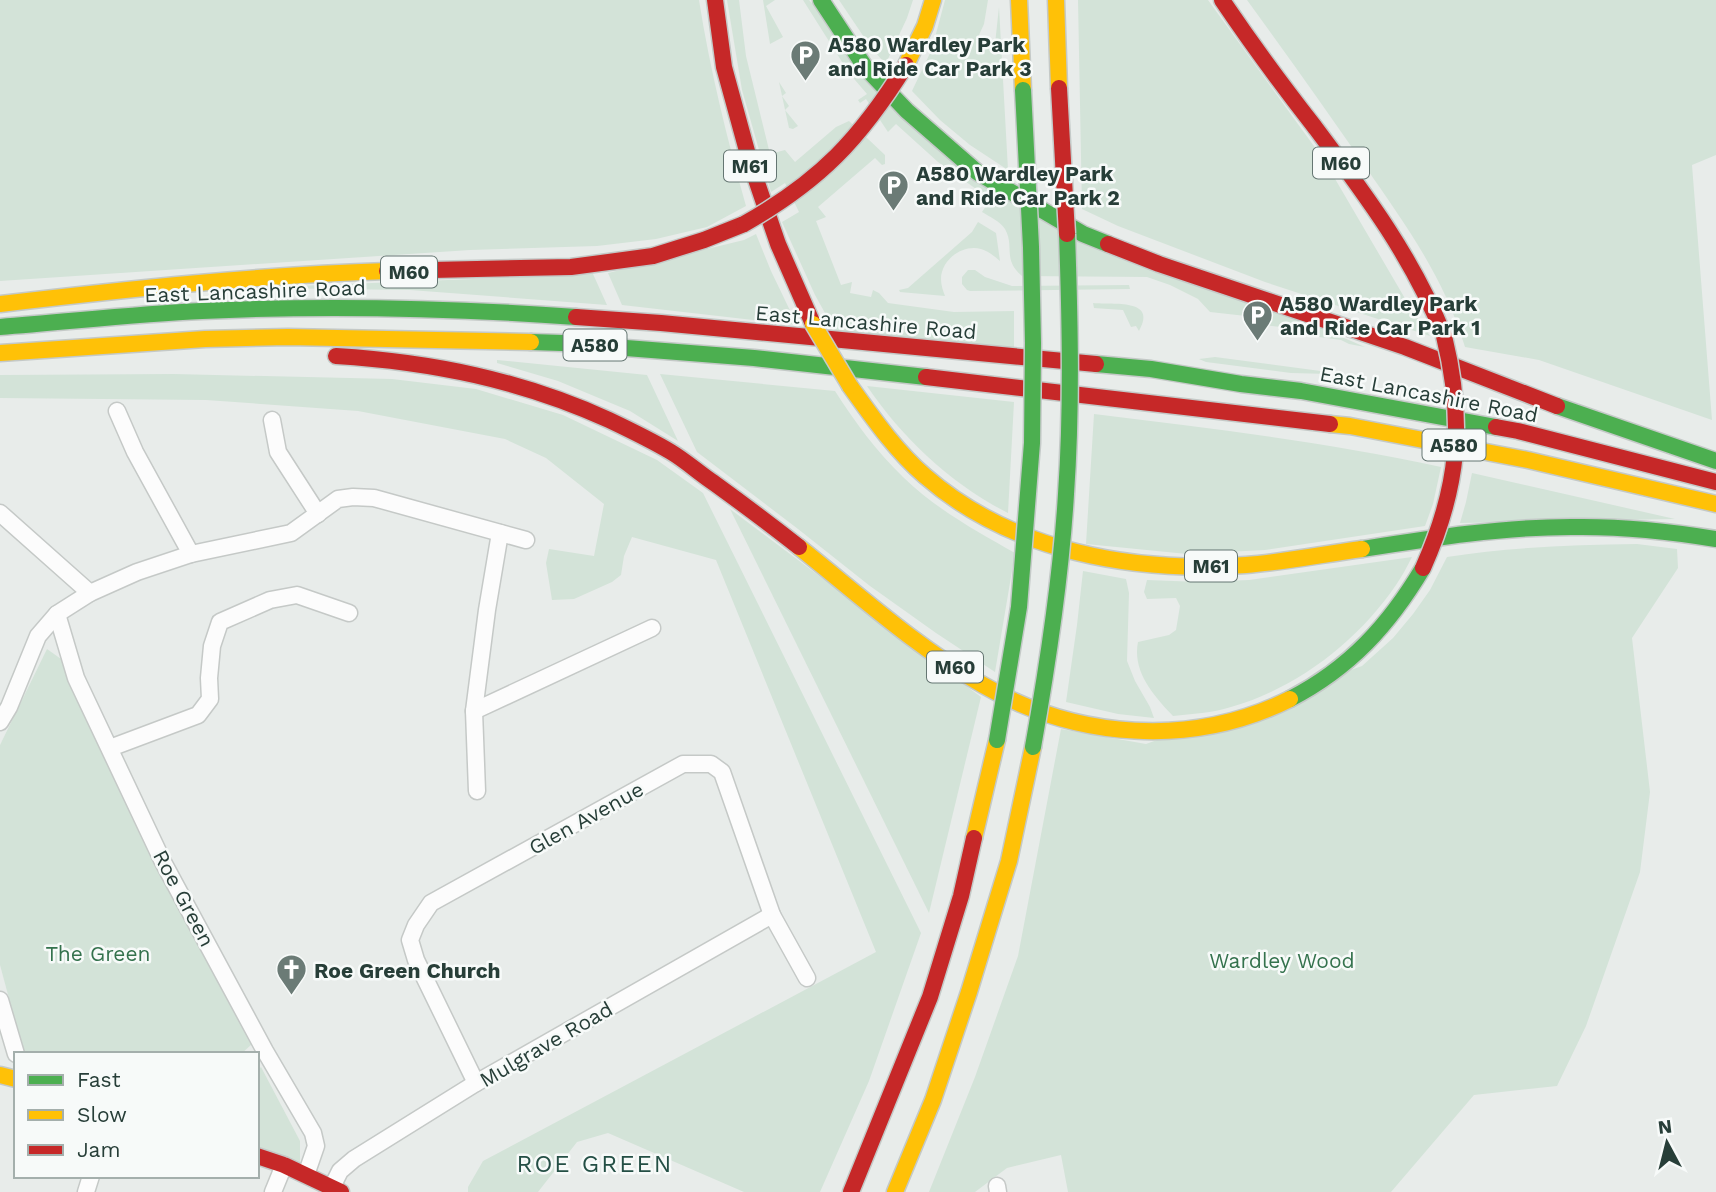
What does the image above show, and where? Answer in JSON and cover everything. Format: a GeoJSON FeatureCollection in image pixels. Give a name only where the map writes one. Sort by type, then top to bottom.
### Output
{"type":"FeatureCollection","features":[{"type":"Feature","properties":{"kind":"main road","name":"M61"},"geometry":{"type":"LineString","coordinates":[[715,0],[721,56],[754,179],[777,244],[813,324],[849,386],[878,428],[927,477],[980,516],[1058,549],[1109,560],[1165,566],[1244,564],[1522,528],[1633,529],[1716,539]]}},
{"type":"Feature","properties":{"kind":"main road"},"geometry":{"type":"LineString","coordinates":[[821,0],[865,67],[907,111],[977,172],[1083,234],[1159,264],[1405,347],[1583,416],[1716,461]]}},
{"type":"Feature","properties":{"kind":"main road","name":"M60"},"geometry":{"type":"LineString","coordinates":[[0,304],[166,285],[323,273],[572,267],[653,256],[704,240],[744,224],[780,203],[834,161],[865,126],[906,65],[925,26],[933,0]]}},
{"type":"Feature","properties":{"kind":"main road","name":"M60"},"geometry":{"type":"LineString","coordinates":[[851,1192],[930,996],[961,896],[997,740],[1018,607],[1032,443],[1033,343],[1019,0]]}},
{"type":"Feature","properties":{"kind":"main road"},"geometry":{"type":"LineString","coordinates":[[895,1192],[933,1100],[1009,860],[1033,747],[1053,631],[1068,460],[1069,335],[1056,0]]}},
{"type":"Feature","properties":{"kind":"main road","name":"M60"},"geometry":{"type":"LineString","coordinates":[[321,356],[404,361],[448,368],[534,390],[606,418],[668,450],[750,508],[930,651],[1010,700],[1051,715],[1130,732],[1191,729],[1241,719],[1288,700],[1327,678],[1361,652],[1403,602],[1435,543],[1447,510],[1456,459],[1458,428],[1452,370],[1444,336],[1426,292],[1405,252],[1222,0]]}},
{"type":"Feature","properties":{"kind":"main road","name":"East Lancashire Road"},"geometry":{"type":"LineString","coordinates":[[0,327],[287,308],[382,308],[563,316],[675,325],[1158,370],[1301,391],[1518,431],[1716,482]]}},
{"type":"Feature","properties":{"kind":"main road","name":"A580"},"geometry":{"type":"LineString","coordinates":[[6,352],[288,337],[562,343],[754,358],[1350,426],[1528,460],[1716,504]]}},
{"type":"Feature","properties":{"kind":"main road"},"geometry":{"type":"LineString","coordinates":[[6,352],[203,355]]}},
{"type":"Feature","properties":{"kind":"main road"},"geometry":{"type":"LineString","coordinates":[[1473,422],[1583,416]]}},
{"type":"Feature","properties":{"kind":"main road"},"geometry":{"type":"LineString","coordinates":[[259,1157],[337,1189]]}},
{"type":"Feature","properties":{"kind":"street"},"geometry":{"type":"LineString","coordinates":[[117,411],[135,452],[191,554]]}},
{"type":"Feature","properties":{"kind":"street"},"geometry":{"type":"LineString","coordinates":[[272,420],[278,452],[318,514]]}},
{"type":"Feature","properties":{"kind":"street"},"geometry":{"type":"LineString","coordinates":[[0,722],[9,707],[37,636],[57,614],[90,593],[137,572],[191,554],[291,533],[338,499],[374,498],[526,540]]}},
{"type":"Feature","properties":{"kind":"street"},"geometry":{"type":"LineString","coordinates":[[0,513],[90,593]]}},
{"type":"Feature","properties":{"kind":"street"},"geometry":{"type":"LineString","coordinates":[[477,791],[474,711],[500,533]]}},
{"type":"Feature","properties":{"kind":"street"},"geometry":{"type":"LineString","coordinates":[[110,748],[198,715],[210,699],[212,646],[220,622],[270,600],[297,595],[349,613]]}},
{"type":"Feature","properties":{"kind":"street","name":"Roe Green"},"geometry":{"type":"LineString","coordinates":[[57,614],[76,678],[163,862],[261,1054],[313,1133],[316,1146],[306,1175]]}},
{"type":"Feature","properties":{"kind":"street"},"geometry":{"type":"LineString","coordinates":[[474,711],[652,628]]}},
{"type":"Feature","properties":{"kind":"street","name":"Glen Avenue"},"geometry":{"type":"LineString","coordinates":[[476,1083],[416,960],[410,940],[416,925],[431,903],[683,764],[711,764],[722,772],[772,915],[807,978]]}},
{"type":"Feature","properties":{"kind":"street","name":"Mulgrave Road"},"geometry":{"type":"LineString","coordinates":[[337,1189],[340,1171],[354,1159],[476,1083],[772,915]]}},
{"type":"Feature","properties":{"kind":"street"},"geometry":{"type":"LineString","coordinates":[[0,1000],[15,1052]]}},
{"type":"Feature","properties":{"kind":"street"},"geometry":{"type":"LineString","coordinates":[[273,1192],[284,1165]]}},
{"type":"Feature","properties":{"kind":"green space"},"geometry":{"type":"Polygon","coordinates":[[[0,0],[699,0],[708,52],[746,206],[707,227],[656,239],[597,246],[470,250],[0,281],[0,0]]]}},
{"type":"Feature","properties":{"kind":"green space"},"geometry":{"type":"Polygon","coordinates":[[[727,0],[739,0],[746,56],[770,154],[785,150],[795,162],[836,127],[849,121],[885,155],[885,164],[882,165],[875,158],[818,207],[826,217],[816,221],[841,285],[852,282],[850,293],[871,297],[873,290],[888,303],[954,312],[1014,311],[1014,350],[835,331],[815,295],[782,222],[799,212],[785,183],[771,192],[742,90],[727,0]]]}},
{"type":"Feature","properties":{"kind":"green space"},"geometry":{"type":"Polygon","coordinates":[[[763,0],[775,0],[766,6],[783,37],[770,44],[763,0]]]}},
{"type":"Feature","properties":{"kind":"green space"},"geometry":{"type":"Polygon","coordinates":[[[803,0],[809,0],[963,174],[1365,347],[1341,340],[1305,335],[1306,330],[1264,325],[1264,318],[1210,312],[1198,299],[1147,277],[1022,276],[1012,264],[1005,229],[998,221],[982,212],[988,203],[986,196],[938,162],[896,124],[888,132],[866,99],[860,103],[858,100],[867,94],[849,73],[803,0]]]}},
{"type":"Feature","properties":{"kind":"green space"},"geometry":{"type":"Polygon","coordinates":[[[839,0],[913,0],[887,61],[882,60],[870,46],[839,0]]]}},
{"type":"Feature","properties":{"kind":"green space"},"geometry":{"type":"Polygon","coordinates":[[[945,0],[988,0],[978,43],[995,44],[999,7],[1008,170],[970,145],[940,120],[912,91],[932,49],[945,0]]]}},
{"type":"Feature","properties":{"kind":"green space"},"geometry":{"type":"Polygon","coordinates":[[[1078,0],[1208,0],[1324,160],[1410,307],[1430,336],[1265,282],[1118,226],[1082,209],[1078,0]]]}},
{"type":"Feature","properties":{"kind":"green space"},"geometry":{"type":"Polygon","coordinates":[[[1247,0],[1716,0],[1716,155],[1692,165],[1712,420],[1539,360],[1465,347],[1435,274],[1409,231],[1247,0]]]}},
{"type":"Feature","properties":{"kind":"green space"},"geometry":{"type":"Polygon","coordinates":[[[779,82],[786,93],[782,96],[779,82]]]}},
{"type":"Feature","properties":{"kind":"green space"},"geometry":{"type":"Polygon","coordinates":[[[782,96],[789,106],[785,110],[782,96]]]}},
{"type":"Feature","properties":{"kind":"green space"},"geometry":{"type":"Polygon","coordinates":[[[785,110],[798,126],[793,129],[789,128],[785,110]]]}},
{"type":"Feature","properties":{"kind":"green space"},"geometry":{"type":"Polygon","coordinates":[[[978,222],[996,233],[1000,261],[984,250],[974,248],[960,251],[949,260],[942,272],[945,296],[900,292],[899,290],[908,288],[972,232],[978,222]]]}},
{"type":"Feature","properties":{"kind":"green space"},"geometry":{"type":"Polygon","coordinates":[[[756,234],[797,325],[622,305],[608,273],[744,240],[756,234]]]}},
{"type":"Feature","properties":{"kind":"green space"},"geometry":{"type":"Polygon","coordinates":[[[968,270],[975,270],[985,277],[1012,286],[1129,285],[1130,289],[970,291],[962,284],[962,277],[968,270]]]}},
{"type":"Feature","properties":{"kind":"green space"},"geometry":{"type":"Polygon","coordinates":[[[593,274],[607,305],[410,290],[250,288],[593,274]]]}},
{"type":"Feature","properties":{"kind":"green space"},"geometry":{"type":"Polygon","coordinates":[[[1093,303],[1131,305],[1138,308],[1143,313],[1139,331],[1136,326],[1131,327],[1123,310],[1094,308],[1093,303]]]}},
{"type":"Feature","properties":{"kind":"green space"},"geometry":{"type":"Polygon","coordinates":[[[1215,357],[1329,374],[1291,373],[1199,359],[1215,357]]]}},
{"type":"Feature","properties":{"kind":"green space"},"geometry":{"type":"Polygon","coordinates":[[[497,360],[647,375],[678,441],[630,411],[558,381],[497,363],[497,360]]]}},
{"type":"Feature","properties":{"kind":"green space"},"geometry":{"type":"Polygon","coordinates":[[[174,374],[392,379],[476,389],[563,415],[657,460],[703,493],[921,933],[869,1081],[820,1192],[744,1192],[608,1133],[577,1142],[538,1192],[468,1192],[468,1187],[483,1161],[876,952],[716,560],[632,537],[624,556],[621,575],[612,582],[574,599],[552,600],[546,563],[549,549],[594,556],[604,504],[546,458],[505,439],[358,411],[206,400],[0,398],[0,375],[174,374]]]}},
{"type":"Feature","properties":{"kind":"green space"},"geometry":{"type":"Polygon","coordinates":[[[660,374],[835,391],[875,447],[916,489],[957,519],[1015,553],[995,672],[870,586],[697,452],[660,374]]]}},
{"type":"Feature","properties":{"kind":"green space"},"geometry":{"type":"Polygon","coordinates":[[[867,386],[1014,402],[1008,513],[948,474],[912,442],[867,386]]]}},
{"type":"Feature","properties":{"kind":"green space"},"geometry":{"type":"Polygon","coordinates":[[[1094,414],[1312,443],[1441,467],[1425,526],[1265,550],[1187,554],[1086,544],[1094,414]]]}},
{"type":"Feature","properties":{"kind":"green space"},"geometry":{"type":"Polygon","coordinates":[[[1472,473],[1675,519],[1460,523],[1472,473]]]}},
{"type":"Feature","properties":{"kind":"green space"},"geometry":{"type":"Polygon","coordinates":[[[730,509],[981,697],[929,913],[730,509]]]}},
{"type":"Feature","properties":{"kind":"green space","name":"Wardley Wood"},"geometry":{"type":"Polygon","coordinates":[[[1637,544],[1677,549],[1678,568],[1632,638],[1650,792],[1640,872],[1586,1026],[1557,1086],[1474,1095],[1391,1192],[1068,1192],[1061,1155],[1007,1168],[975,1192],[929,1192],[975,1077],[1018,956],[1061,729],[1146,744],[1362,666],[1393,638],[1413,614],[1430,590],[1447,557],[1542,547],[1637,544]]]}},
{"type":"Feature","properties":{"kind":"green space"},"geometry":{"type":"Polygon","coordinates":[[[1412,557],[1380,606],[1344,644],[1302,675],[1255,699],[1217,711],[1173,716],[1152,692],[1141,673],[1138,642],[1169,635],[1176,630],[1180,606],[1176,598],[1147,599],[1144,592],[1147,580],[1249,580],[1412,557]]]}},
{"type":"Feature","properties":{"kind":"green space"},"geometry":{"type":"Polygon","coordinates":[[[1083,571],[1126,579],[1129,593],[1127,661],[1154,718],[1118,714],[1066,702],[1083,571]]]}},
{"type":"Feature","properties":{"kind":"green space","name":"The Green"},"geometry":{"type":"Polygon","coordinates":[[[47,649],[61,659],[252,1044],[243,1052],[23,1052],[0,965],[0,745],[47,649]]]}},
{"type":"Feature","properties":{"kind":"green space"},"geometry":{"type":"Polygon","coordinates":[[[261,1067],[300,1141],[300,1164],[259,1149],[261,1067]]]}},
{"type":"Feature","properties":{"kind":"traffic: fast"},"geometry":{"type":"LineString","coordinates":[[821,0],[865,67],[907,111],[977,172],[1083,234],[1108,244]]}},
{"type":"Feature","properties":{"kind":"traffic: fast"},"geometry":{"type":"LineString","coordinates":[[997,740],[1019,607],[1032,443],[1031,247],[1023,90]]}},
{"type":"Feature","properties":{"kind":"traffic: fast"},"geometry":{"type":"LineString","coordinates":[[1033,747],[1053,621],[1066,494],[1070,364],[1067,234]]}},
{"type":"Feature","properties":{"kind":"traffic: fast"},"geometry":{"type":"LineString","coordinates":[[0,327],[177,312],[295,308],[483,311],[576,317]]}},
{"type":"Feature","properties":{"kind":"traffic: fast"},"geometry":{"type":"LineString","coordinates":[[531,342],[754,358],[926,377]]}},
{"type":"Feature","properties":{"kind":"traffic: fast"},"geometry":{"type":"LineString","coordinates":[[1096,364],[1151,369],[1301,391],[1496,427]]}},
{"type":"Feature","properties":{"kind":"traffic: fast"},"geometry":{"type":"LineString","coordinates":[[1557,406],[1716,461]]}},
{"type":"Feature","properties":{"kind":"traffic: fast"},"geometry":{"type":"LineString","coordinates":[[1362,549],[1466,534],[1545,527],[1626,528],[1716,539]]}},
{"type":"Feature","properties":{"kind":"traffic: fast"},"geometry":{"type":"LineString","coordinates":[[1290,699],[1312,687],[1366,643],[1396,608],[1423,568]]}},
{"type":"Feature","properties":{"kind":"traffic: slow"},"geometry":{"type":"LineString","coordinates":[[906,65],[925,26],[933,0]]}},
{"type":"Feature","properties":{"kind":"traffic: slow"},"geometry":{"type":"LineString","coordinates":[[1019,0],[1023,90]]}},
{"type":"Feature","properties":{"kind":"traffic: slow"},"geometry":{"type":"LineString","coordinates":[[1056,0],[1059,88]]}},
{"type":"Feature","properties":{"kind":"traffic: slow"},"geometry":{"type":"LineString","coordinates":[[0,304],[242,279],[387,271]]}},
{"type":"Feature","properties":{"kind":"traffic: slow"},"geometry":{"type":"LineString","coordinates":[[813,324],[850,386]]}},
{"type":"Feature","properties":{"kind":"traffic: slow"},"geometry":{"type":"LineString","coordinates":[[0,353],[205,339],[288,337],[531,342]]}},
{"type":"Feature","properties":{"kind":"traffic: slow"},"geometry":{"type":"LineString","coordinates":[[850,386],[894,445],[925,476],[959,502],[996,523],[1035,540],[1118,560],[1204,567],[1261,564],[1362,549]]}},
{"type":"Feature","properties":{"kind":"traffic: slow"},"geometry":{"type":"LineString","coordinates":[[1330,424],[1528,460],[1716,504]]}},
{"type":"Feature","properties":{"kind":"traffic: slow"},"geometry":{"type":"LineString","coordinates":[[799,547],[888,620],[958,670],[1019,703],[1056,717],[1135,731],[1174,730],[1214,725],[1252,715],[1290,699]]}},
{"type":"Feature","properties":{"kind":"traffic: slow"},"geometry":{"type":"LineString","coordinates":[[974,838],[997,740]]}},
{"type":"Feature","properties":{"kind":"traffic: slow"},"geometry":{"type":"LineString","coordinates":[[895,1192],[933,1100],[969,992],[1009,861],[1033,747]]}},
{"type":"Feature","properties":{"kind":"traffic: slow"},"geometry":{"type":"LineString","coordinates":[[0,1075],[14,1078]]}},
{"type":"Feature","properties":{"kind":"traffic: jam"},"geometry":{"type":"LineString","coordinates":[[715,0],[724,67],[750,162],[778,244],[813,324]]}},
{"type":"Feature","properties":{"kind":"traffic: jam"},"geometry":{"type":"LineString","coordinates":[[1222,0],[1386,226],[1417,279],[1444,336]]}},
{"type":"Feature","properties":{"kind":"traffic: jam"},"geometry":{"type":"LineString","coordinates":[[744,224],[795,191],[836,156],[872,115],[906,65]]}},
{"type":"Feature","properties":{"kind":"traffic: jam"},"geometry":{"type":"LineString","coordinates":[[1059,88],[1067,234]]}},
{"type":"Feature","properties":{"kind":"traffic: jam"},"geometry":{"type":"LineString","coordinates":[[387,271],[571,267],[653,256],[744,224]]}},
{"type":"Feature","properties":{"kind":"traffic: jam"},"geometry":{"type":"LineString","coordinates":[[1108,244],[1159,264],[1405,347],[1557,406]]}},
{"type":"Feature","properties":{"kind":"traffic: jam"},"geometry":{"type":"LineString","coordinates":[[576,317],[1096,364]]}},
{"type":"Feature","properties":{"kind":"traffic: jam"},"geometry":{"type":"LineString","coordinates":[[1423,568],[1444,510],[1455,454],[1455,397],[1444,336]]}},
{"type":"Feature","properties":{"kind":"traffic: jam"},"geometry":{"type":"LineString","coordinates":[[336,356],[407,363],[476,375],[576,406],[671,452],[799,547]]}},
{"type":"Feature","properties":{"kind":"traffic: jam"},"geometry":{"type":"LineString","coordinates":[[926,377],[1330,424]]}},
{"type":"Feature","properties":{"kind":"traffic: jam"},"geometry":{"type":"LineString","coordinates":[[1496,427],[1716,482]]}},
{"type":"Feature","properties":{"kind":"traffic: jam"},"geometry":{"type":"LineString","coordinates":[[851,1192],[930,997],[961,896],[974,838]]}},
{"type":"Feature","properties":{"kind":"traffic: jam"},"geometry":{"type":"LineString","coordinates":[[259,1157],[284,1165],[341,1192]]}},
{"type":"Feature","properties":{"kind":"place","name":"A580 Wardley Park and Ride Car Park 3"},"geometry":{"type":"Point","coordinates":[805,83]}},
{"type":"Feature","properties":{"kind":"place","name":"A580 Wardley Park and Ride Car Park 2"},"geometry":{"type":"Point","coordinates":[893,212]}},
{"type":"Feature","properties":{"kind":"place","name":"A580 Wardley Park and Ride Car Park 1"},"geometry":{"type":"Point","coordinates":[1257,342]}},
{"type":"Feature","properties":{"kind":"place","name":"Roe Green Church"},"geometry":{"type":"Point","coordinates":[291,997]}},
{"type":"Feature","properties":{"kind":"district","name":"ROE GREEN"},"geometry":{"type":"Point","coordinates":[595,1164]}}]}
